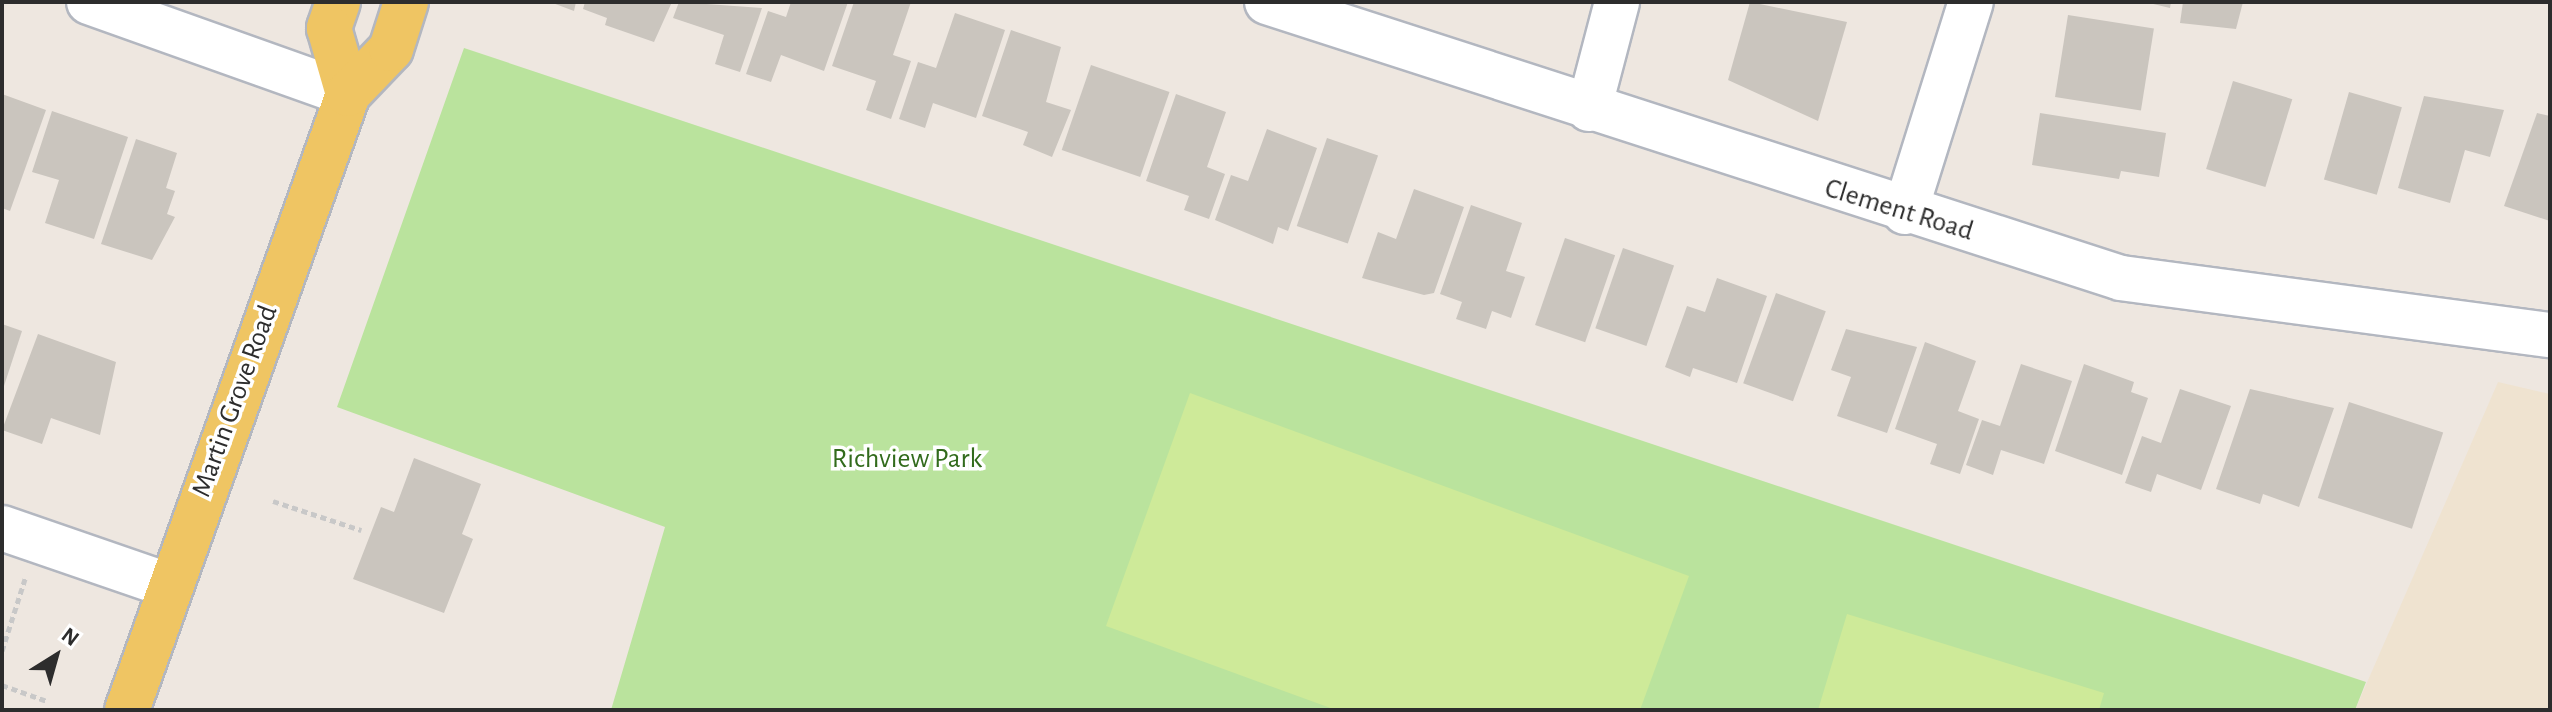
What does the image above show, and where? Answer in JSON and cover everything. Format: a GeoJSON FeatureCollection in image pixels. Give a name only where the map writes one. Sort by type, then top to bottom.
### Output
{"type":"FeatureCollection","features":[{"type":"Feature","properties":{"kind":"main road"},"geometry":{"type":"LineString","coordinates":[[338,2],[329,28],[348,94]]}},
{"type":"Feature","properties":{"kind":"main road","name":"Martin Grove Road"},"geometry":{"type":"LineString","coordinates":[[127,710],[168,585],[348,94],[391,49],[406,2]]}},
{"type":"Feature","properties":{"kind":"street"},"geometry":{"type":"LineString","coordinates":[[89,2],[348,94]]}},
{"type":"Feature","properties":{"kind":"street","name":"Clement Road"},"geometry":{"type":"LineString","coordinates":[[1267,2],[1905,212],[2121,278],[2550,335]]}},
{"type":"Feature","properties":{"kind":"street"},"geometry":{"type":"LineString","coordinates":[[1589,109],[1617,2]]}},
{"type":"Feature","properties":{"kind":"street"},"geometry":{"type":"LineString","coordinates":[[1905,212],[1971,2]]}},
{"type":"Feature","properties":{"kind":"street"},"geometry":{"type":"LineString","coordinates":[[20,534],[168,585]]}},
{"type":"Feature","properties":{"kind":"path"},"geometry":{"type":"LineString","coordinates":[[273,501],[361,530]]}},
{"type":"Feature","properties":{"kind":"path"},"geometry":{"type":"LineString","coordinates":[[2,651],[20,534]]}},
{"type":"Feature","properties":{"kind":"path"},"geometry":{"type":"LineString","coordinates":[[2,685],[47,701]]}},
{"type":"Feature","properties":{"kind":"shaded area"},"geometry":{"type":"Polygon","coordinates":[[[2498,382],[2550,394],[2550,710],[2355,710],[2498,382]]]}},
{"type":"Feature","properties":{"kind":"green space","name":"Richview Park"},"geometry":{"type":"Polygon","coordinates":[[[464,48],[2366,682],[2355,710],[611,710],[665,527],[337,407],[464,48]]]}},
{"type":"Feature","properties":{"kind":"green space"},"geometry":{"type":"Polygon","coordinates":[[[1190,393],[1689,576],[1640,710],[1336,710],[1106,626],[1190,393]]]}},
{"type":"Feature","properties":{"kind":"green space"},"geometry":{"type":"Polygon","coordinates":[[[1847,614],[2104,693],[2099,710],[1818,710],[1847,614]]]}},
{"type":"Feature","properties":{"kind":"building"},"geometry":{"type":"Polygon","coordinates":[[[550,2],[576,2],[574,11],[550,2]]]}},
{"type":"Feature","properties":{"kind":"building"},"geometry":{"type":"Polygon","coordinates":[[[585,2],[672,2],[654,42],[605,25],[607,18],[583,9],[585,2]]]}},
{"type":"Feature","properties":{"kind":"building"},"geometry":{"type":"Polygon","coordinates":[[[679,2],[762,8],[740,72],[715,64],[724,35],[673,18],[679,2]]]}},
{"type":"Feature","properties":{"kind":"building"},"geometry":{"type":"Polygon","coordinates":[[[791,2],[848,2],[824,71],[781,55],[771,82],[746,74],[768,11],[786,17],[791,2]]]}},
{"type":"Feature","properties":{"kind":"building"},"geometry":{"type":"Polygon","coordinates":[[[854,2],[911,2],[893,55],[911,61],[891,119],[866,110],[876,81],[832,66],[854,2]]]}},
{"type":"Feature","properties":{"kind":"building"},"geometry":{"type":"Polygon","coordinates":[[[1750,2],[1847,22],[1818,121],[1728,80],[1750,2]]]}},
{"type":"Feature","properties":{"kind":"building"},"geometry":{"type":"Polygon","coordinates":[[[2145,2],[2171,2],[2170,8],[2145,2]]]}},
{"type":"Feature","properties":{"kind":"building"},"geometry":{"type":"Polygon","coordinates":[[[2183,2],[2243,2],[2236,29],[2180,23],[2183,2]]]}},
{"type":"Feature","properties":{"kind":"building"},"geometry":{"type":"Polygon","coordinates":[[[955,13],[1005,30],[976,118],[933,103],[925,128],[899,119],[918,62],[936,68],[955,13]]]}},
{"type":"Feature","properties":{"kind":"building"},"geometry":{"type":"Polygon","coordinates":[[[2068,15],[2154,29],[2141,111],[2055,97],[2068,15]]]}},
{"type":"Feature","properties":{"kind":"building"},"geometry":{"type":"Polygon","coordinates":[[[1011,30],[1061,47],[1046,102],[1071,110],[1052,157],[1023,145],[1028,132],[982,116],[1011,30]]]}},
{"type":"Feature","properties":{"kind":"building"},"geometry":{"type":"Polygon","coordinates":[[[1091,65],[1169,92],[1140,177],[1062,150],[1091,65]]]}},
{"type":"Feature","properties":{"kind":"building"},"geometry":{"type":"Polygon","coordinates":[[[2233,81],[2292,99],[2265,187],[2206,169],[2233,81]]]}},
{"type":"Feature","properties":{"kind":"building"},"geometry":{"type":"Polygon","coordinates":[[[2349,92],[2402,107],[2377,195],[2324,179],[2349,92]]]}},
{"type":"Feature","properties":{"kind":"building"},"geometry":{"type":"Polygon","coordinates":[[[2,94],[46,110],[10,211],[2,208],[2,94]]]}},
{"type":"Feature","properties":{"kind":"building"},"geometry":{"type":"Polygon","coordinates":[[[1176,94],[1226,112],[1207,167],[1225,174],[1209,219],[1184,210],[1189,196],[1146,181],[1176,94]]]}},
{"type":"Feature","properties":{"kind":"building"},"geometry":{"type":"Polygon","coordinates":[[[2424,96],[2504,110],[2490,157],[2465,150],[2450,203],[2398,188],[2424,96]]]}},
{"type":"Feature","properties":{"kind":"building"},"geometry":{"type":"Polygon","coordinates":[[[52,111],[128,137],[94,239],[45,223],[59,180],[32,172],[52,111]]]}},
{"type":"Feature","properties":{"kind":"building"},"geometry":{"type":"Polygon","coordinates":[[[2040,113],[2166,133],[2159,177],[2121,171],[2119,179],[2032,165],[2040,113]]]}},
{"type":"Feature","properties":{"kind":"building"},"geometry":{"type":"Polygon","coordinates":[[[2537,113],[2550,116],[2550,221],[2504,206],[2537,113]]]}},
{"type":"Feature","properties":{"kind":"building"},"geometry":{"type":"Polygon","coordinates":[[[1267,129],[1317,148],[1288,231],[1278,227],[1273,244],[1215,220],[1231,175],[1248,181],[1267,129]]]}},
{"type":"Feature","properties":{"kind":"building"},"geometry":{"type":"Polygon","coordinates":[[[1327,138],[1378,156],[1348,244],[1297,226],[1327,138]]]}},
{"type":"Feature","properties":{"kind":"building"},"geometry":{"type":"Polygon","coordinates":[[[136,139],[177,153],[166,188],[175,191],[167,214],[175,217],[152,260],[101,244],[136,139]]]}},
{"type":"Feature","properties":{"kind":"building"},"geometry":{"type":"Polygon","coordinates":[[[1414,189],[1464,207],[1434,293],[1424,295],[1362,278],[1378,232],[1396,239],[1414,189]]]}},
{"type":"Feature","properties":{"kind":"building"},"geometry":{"type":"Polygon","coordinates":[[[1471,205],[1522,223],[1506,271],[1525,277],[1511,318],[1492,311],[1486,329],[1456,319],[1462,302],[1440,294],[1471,205]]]}},
{"type":"Feature","properties":{"kind":"building"},"geometry":{"type":"Polygon","coordinates":[[[1565,238],[1615,255],[1585,342],[1535,325],[1565,238]]]}},
{"type":"Feature","properties":{"kind":"building"},"geometry":{"type":"Polygon","coordinates":[[[1623,248],[1674,266],[1646,346],[1595,328],[1623,248]]]}},
{"type":"Feature","properties":{"kind":"building"},"geometry":{"type":"Polygon","coordinates":[[[1717,278],[1767,296],[1737,383],[1693,368],[1690,377],[1665,367],[1687,306],[1705,312],[1717,278]]]}},
{"type":"Feature","properties":{"kind":"building"},"geometry":{"type":"Polygon","coordinates":[[[1776,293],[1826,311],[1793,401],[1743,383],[1776,293]]]}},
{"type":"Feature","properties":{"kind":"building"},"geometry":{"type":"Polygon","coordinates":[[[2,324],[22,331],[3,389],[2,389],[2,324]]]}},
{"type":"Feature","properties":{"kind":"building"},"geometry":{"type":"Polygon","coordinates":[[[1846,329],[1917,347],[1887,433],[1837,416],[1851,377],[1831,370],[1846,329]]]}},
{"type":"Feature","properties":{"kind":"building"},"geometry":{"type":"Polygon","coordinates":[[[38,334],[116,362],[100,435],[51,418],[42,444],[2,430],[38,334]]]}},
{"type":"Feature","properties":{"kind":"building"},"geometry":{"type":"Polygon","coordinates":[[[1925,342],[1976,361],[1958,411],[1979,419],[1960,474],[1930,464],[1937,444],[1895,429],[1925,342]]]}},
{"type":"Feature","properties":{"kind":"building"},"geometry":{"type":"Polygon","coordinates":[[[2021,364],[2072,381],[2044,464],[2001,450],[1993,475],[1966,465],[1982,420],[2000,426],[2021,364]]]}},
{"type":"Feature","properties":{"kind":"building"},"geometry":{"type":"Polygon","coordinates":[[[2084,364],[2134,382],[2131,392],[2148,398],[2122,475],[2055,451],[2084,364]]]}},
{"type":"Feature","properties":{"kind":"building"},"geometry":{"type":"Polygon","coordinates":[[[2180,389],[2231,406],[2201,490],[2157,474],[2151,492],[2125,483],[2142,436],[2161,443],[2180,389]]]}},
{"type":"Feature","properties":{"kind":"building"},"geometry":{"type":"Polygon","coordinates":[[[2250,389],[2334,408],[2299,507],[2263,494],[2260,504],[2216,489],[2250,389]]]}},
{"type":"Feature","properties":{"kind":"building"},"geometry":{"type":"Polygon","coordinates":[[[2349,402],[2443,433],[2412,529],[2318,498],[2349,402]]]}},
{"type":"Feature","properties":{"kind":"building"},"geometry":{"type":"Polygon","coordinates":[[[414,458],[481,484],[462,534],[473,539],[444,613],[353,579],[381,507],[394,512],[414,458]]]}}]}
